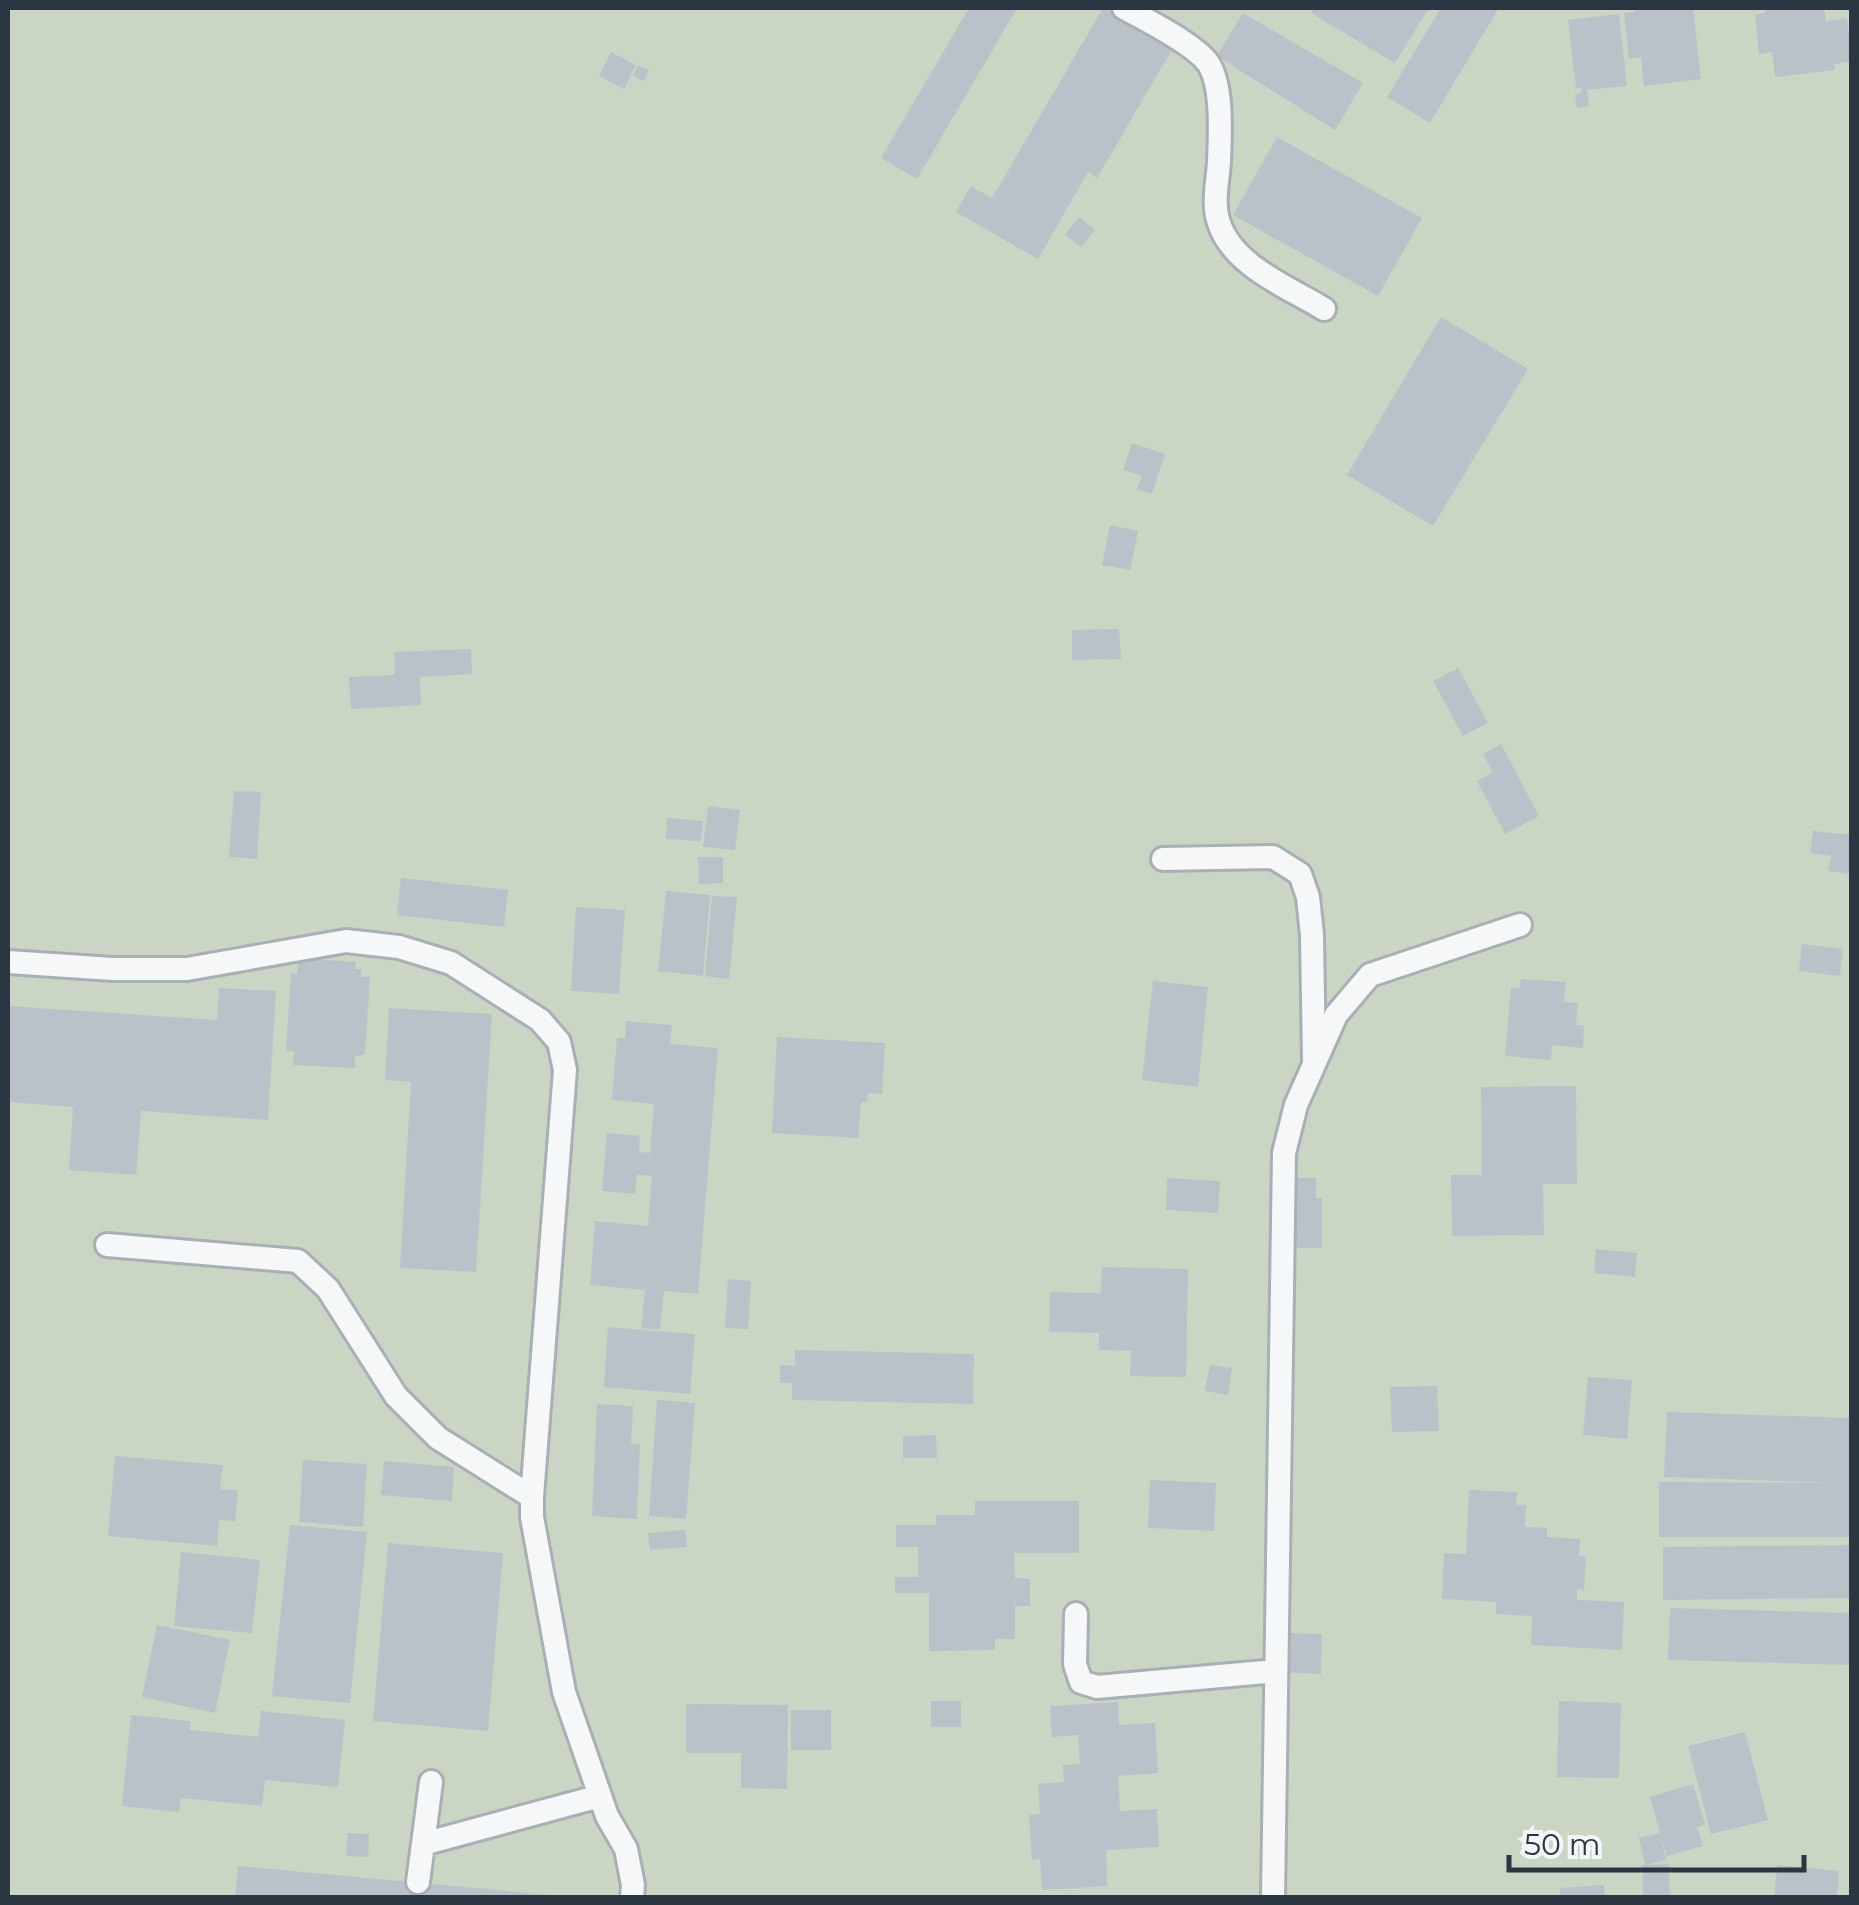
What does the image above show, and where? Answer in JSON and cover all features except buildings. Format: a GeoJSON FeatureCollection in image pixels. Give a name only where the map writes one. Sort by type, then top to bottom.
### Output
{"type":"FeatureCollection","features":[{"type":"Feature","properties":{"kind":"lane"},"geometry":{"type":"LineString","coordinates":[[1124,8],[1207,60],[1219,109],[1216,201],[1219,223],[1226,235],[1245,260],[1324,309]]}},
{"type":"Feature","properties":{"kind":"lane"},"geometry":{"type":"LineString","coordinates":[[1163,859],[1273,857],[1300,874],[1308,896],[1312,936],[1314,1069]]}},
{"type":"Feature","properties":{"kind":"lane"},"geometry":{"type":"LineString","coordinates":[[1273,1898],[1284,1153],[1296,1105],[1336,1015],[1370,975],[1520,925]]}},
{"type":"Feature","properties":{"kind":"lane"},"geometry":{"type":"LineString","coordinates":[[8,962],[114,970],[188,968],[346,941],[399,947],[451,963],[540,1020],[559,1042],[565,1070],[532,1517],[564,1692],[607,1816],[626,1849],[632,1898]]}},
{"type":"Feature","properties":{"kind":"lane"},"geometry":{"type":"LineString","coordinates":[[107,1245],[298,1261],[328,1290],[396,1396],[438,1438],[532,1497]]}},
{"type":"Feature","properties":{"kind":"lane"},"geometry":{"type":"LineString","coordinates":[[1076,1614],[1075,1664],[1080,1682],[1096,1687],[1276,1671]]}},
{"type":"Feature","properties":{"kind":"lane"},"geometry":{"type":"LineString","coordinates":[[418,1882],[431,1782]]}},
{"type":"Feature","properties":{"kind":"lane"},"geometry":{"type":"LineString","coordinates":[[423,1844],[600,1796]]}},
{"type":"Feature","properties":{"kind":"green space"},"geometry":{"type":"Polygon","coordinates":[[[8,8],[1851,8],[1851,1897],[8,1898],[8,8]]]}}]}
